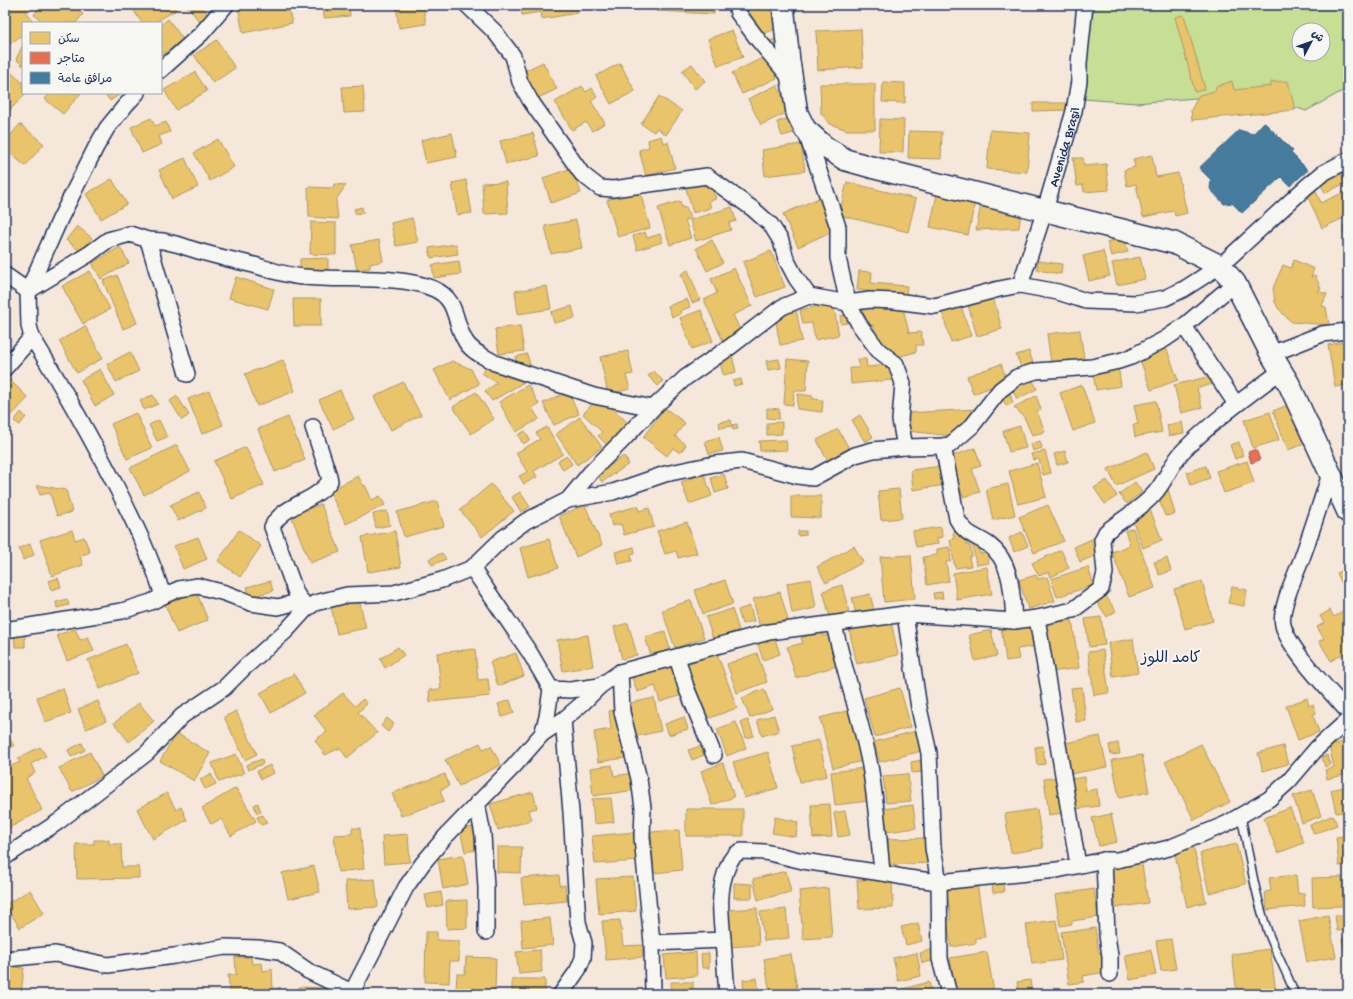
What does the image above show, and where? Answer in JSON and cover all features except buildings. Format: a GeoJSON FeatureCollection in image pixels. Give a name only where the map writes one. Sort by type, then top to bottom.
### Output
{"type":"FeatureCollection","features":[{"type":"Feature","properties":{"kind":"main road"},"geometry":{"type":"LineString","coordinates":[[783,5],[791,79],[797,113],[804,129],[825,147],[846,160],[1174,243],[1220,266],[1235,283],[1276,362],[1290,384],[1348,512]]}},
{"type":"Feature","properties":{"kind":"street"},"geometry":{"type":"LineString","coordinates":[[162,69],[201,34],[226,5]]}},
{"type":"Feature","properties":{"kind":"street"},"geometry":{"type":"LineString","coordinates":[[466,5],[495,32],[513,56],[520,82],[530,100],[582,174],[600,188],[613,189],[707,176],[753,209],[771,225],[781,240],[786,259],[796,278],[809,296]]}},
{"type":"Feature","properties":{"kind":"street"},"geometry":{"type":"LineString","coordinates":[[736,5],[738,13],[791,79]]}},
{"type":"Feature","properties":{"kind":"street","name":"Avenida Brasil"},"geometry":{"type":"LineString","coordinates":[[1020,285],[1045,210],[1074,111],[1079,81],[1079,63],[1085,5]]}},
{"type":"Feature","properties":{"kind":"street"},"geometry":{"type":"LineString","coordinates":[[136,94],[107,128],[60,220],[28,291],[28,326],[32,337],[79,415],[110,473],[155,570],[163,596]]}},
{"type":"Feature","properties":{"kind":"street"},"geometry":{"type":"LineString","coordinates":[[804,129],[838,227],[838,258],[848,304],[878,350],[896,364],[903,383],[900,420],[905,447]]}},
{"type":"Feature","properties":{"kind":"street"},"geometry":{"type":"LineString","coordinates":[[568,500],[591,472],[620,444],[652,408],[685,378],[730,347],[782,307],[809,296],[848,304],[870,300],[895,301],[935,306],[1020,285],[1058,292],[1086,301],[1136,303],[1164,298],[1184,289],[1220,266],[1306,187],[1323,173],[1348,160]]}},
{"type":"Feature","properties":{"kind":"street"},"geometry":{"type":"LineString","coordinates":[[28,291],[89,254],[108,240],[130,234],[148,240],[163,241],[180,245],[292,276],[394,280],[422,285],[442,293],[448,298],[469,346],[495,363],[594,396],[652,408]]}},
{"type":"Feature","properties":{"kind":"street"},"geometry":{"type":"LineString","coordinates":[[148,240],[187,374]]}},
{"type":"Feature","properties":{"kind":"street"},"geometry":{"type":"LineString","coordinates":[[5,275],[28,291]]}},
{"type":"Feature","properties":{"kind":"street"},"geometry":{"type":"LineString","coordinates":[[5,630],[122,611],[151,602],[179,589],[198,586],[225,593],[251,603],[278,607],[304,605],[347,595],[394,593],[442,580],[472,568],[504,538],[526,521],[568,500],[613,492],[665,474],[714,464],[742,461],[798,476],[813,478],[855,455],[873,450],[950,445],[972,426],[1000,390],[1016,377],[1036,371],[1086,368],[1119,361],[1143,352],[1184,326],[1235,283]]}},
{"type":"Feature","properties":{"kind":"street"},"geometry":{"type":"LineString","coordinates":[[1184,326],[1236,404]]}},
{"type":"Feature","properties":{"kind":"street"},"geometry":{"type":"LineString","coordinates":[[5,959],[55,954],[108,965],[225,947],[258,948],[279,951],[308,971],[352,993],[406,887],[423,863],[445,837],[514,766],[542,734],[563,720],[600,686],[620,672],[769,632],[905,614],[1014,621],[1037,618],[1073,610],[1101,589],[1105,573],[1102,540],[1106,532],[1153,496],[1162,484],[1176,458],[1236,404],[1276,362],[1322,334],[1348,331]]}},
{"type":"Feature","properties":{"kind":"street"},"geometry":{"type":"LineString","coordinates":[[5,368],[32,337]]}},
{"type":"Feature","properties":{"kind":"street"},"geometry":{"type":"LineString","coordinates":[[304,605],[296,593],[272,527],[281,514],[318,494],[330,480],[330,476],[313,427]]}},
{"type":"Feature","properties":{"kind":"street"},"geometry":{"type":"LineString","coordinates":[[943,446],[957,519],[962,529],[988,544],[1003,560],[1011,582],[1014,621]]}},
{"type":"Feature","properties":{"kind":"street"},"geometry":{"type":"LineString","coordinates":[[727,994],[720,900],[723,878],[730,860],[739,852],[764,852],[803,861],[939,882],[1050,871],[1104,860],[1117,860],[1169,848],[1226,824],[1269,799],[1289,781],[1317,748],[1347,721],[1291,643],[1283,625],[1282,618],[1288,593],[1330,474]]}},
{"type":"Feature","properties":{"kind":"street"},"geometry":{"type":"LineString","coordinates":[[472,568],[530,653],[551,689],[547,716],[542,734]]}},
{"type":"Feature","properties":{"kind":"street"},"geometry":{"type":"LineString","coordinates":[[5,857],[58,822],[146,753],[182,716],[224,688],[245,667],[287,630],[304,605]]}},
{"type":"Feature","properties":{"kind":"street"},"geometry":{"type":"LineString","coordinates":[[905,614],[918,708],[929,753],[933,848],[939,882],[940,959],[949,994]]}},
{"type":"Feature","properties":{"kind":"street"},"geometry":{"type":"LineString","coordinates":[[1037,618],[1078,865]]}},
{"type":"Feature","properties":{"kind":"street"},"geometry":{"type":"LineString","coordinates":[[834,624],[841,659],[856,708],[870,767],[880,838],[882,873]]}},
{"type":"Feature","properties":{"kind":"street"},"geometry":{"type":"LineString","coordinates":[[677,657],[686,687],[714,755]]}},
{"type":"Feature","properties":{"kind":"street"},"geometry":{"type":"LineString","coordinates":[[620,672],[622,712],[640,779],[643,808],[642,837],[652,943],[653,994]]}},
{"type":"Feature","properties":{"kind":"street"},"geometry":{"type":"LineString","coordinates":[[551,689],[570,690],[600,686]]}},
{"type":"Feature","properties":{"kind":"street"},"geometry":{"type":"LineString","coordinates":[[561,994],[578,970],[583,958],[584,944],[578,922],[563,720]]}},
{"type":"Feature","properties":{"kind":"street"},"geometry":{"type":"LineString","coordinates":[[477,803],[483,836],[486,888],[486,932]]}},
{"type":"Feature","properties":{"kind":"street"},"geometry":{"type":"LineString","coordinates":[[1104,860],[1110,974]]}},
{"type":"Feature","properties":{"kind":"street"},"geometry":{"type":"LineString","coordinates":[[652,943],[723,940]]}},
{"type":"Feature","properties":{"kind":"lane"},"geometry":{"type":"LineString","coordinates":[[1241,816],[1259,899],[1269,933],[1295,994]]}},
{"type":"Feature","properties":{"kind":"green space"},"geometry":{"type":"Polygon","coordinates":[[[1090,5],[1348,5],[1348,88],[1306,111],[1255,93],[1136,103],[1083,99],[1090,5]]]}},
{"type":"Feature","properties":{"kind":"district","name":"كامد اللوز"},"geometry":{"type":"Point","coordinates":[1171,656]}}]}
